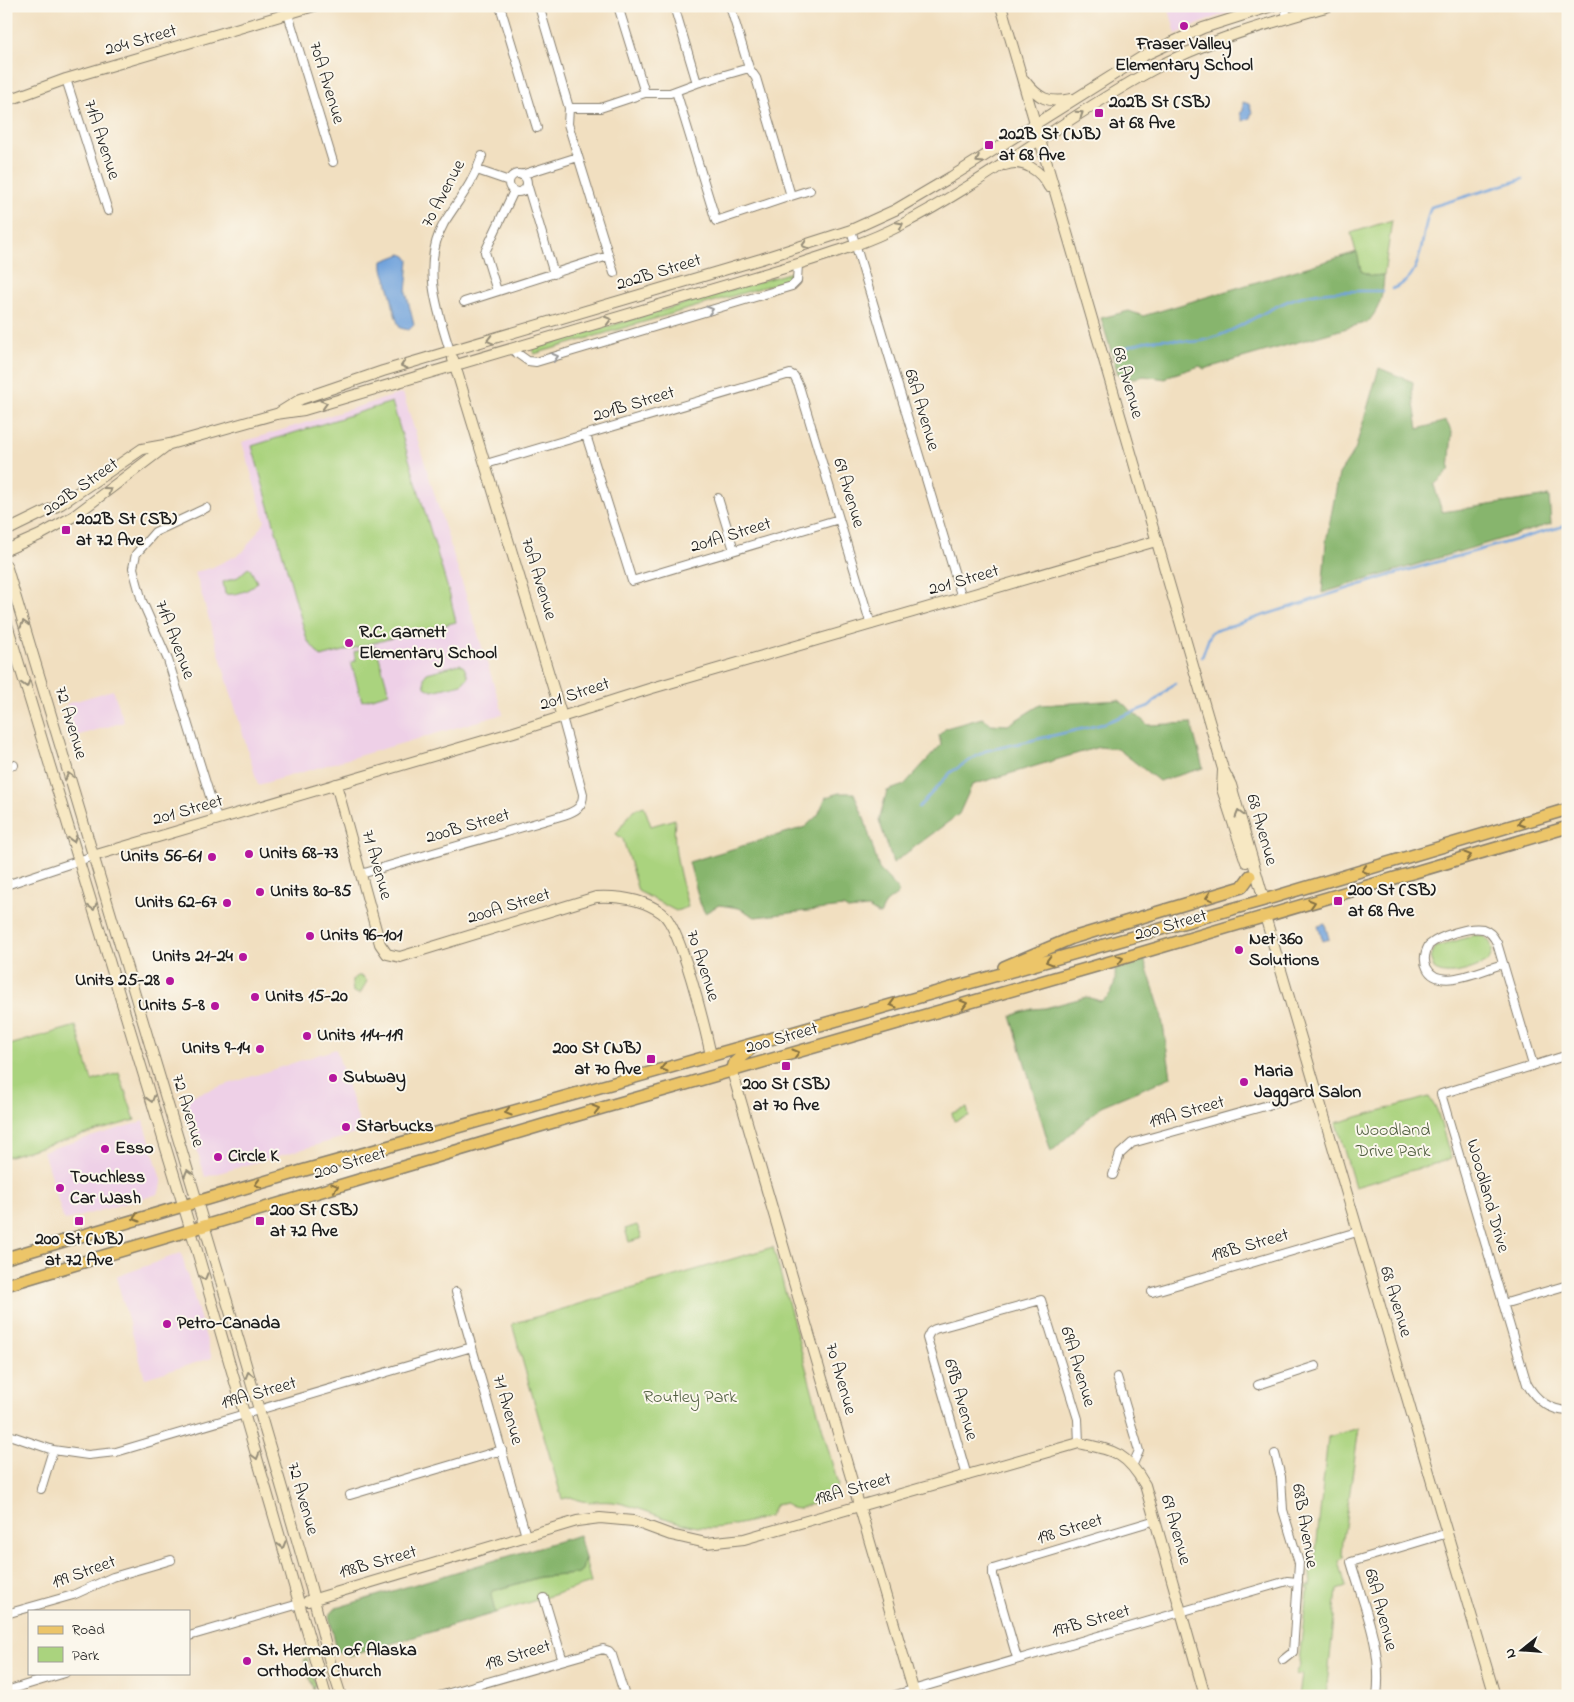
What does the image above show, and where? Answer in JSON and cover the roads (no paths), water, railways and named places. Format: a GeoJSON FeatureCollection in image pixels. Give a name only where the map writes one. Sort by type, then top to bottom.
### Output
{"type":"FeatureCollection","features":[{"type":"Feature","properties":{"kind":"main road","name":"200 Street"},"geometry":{"type":"LineString","coordinates":[[6,1258],[183,1205],[711,1054],[1264,900],[1568,809]]}},
{"type":"Feature","properties":{"kind":"main road","name":"200 Street"},"geometry":{"type":"LineString","coordinates":[[6,1285],[550,1122],[1266,916],[1568,826]]}},
{"type":"Feature","properties":{"kind":"main road"},"geometry":{"type":"LineString","coordinates":[[973,980],[1072,938],[1242,887],[1250,876]]}},
{"type":"Feature","properties":{"kind":"main road"},"geometry":{"type":"LineString","coordinates":[[732,1071],[735,1062],[743,1053],[762,1040]]}},
{"type":"Feature","properties":{"kind":"street","name":"204 Street"},"geometry":{"type":"LineString","coordinates":[[6,101],[66,80],[314,6]]}},
{"type":"Feature","properties":{"kind":"street"},"geometry":{"type":"LineString","coordinates":[[500,6],[536,128]]}},
{"type":"Feature","properties":{"kind":"street"},"geometry":{"type":"LineString","coordinates":[[539,6],[569,108],[568,124],[614,273]]}},
{"type":"Feature","properties":{"kind":"street"},"geometry":{"type":"LineString","coordinates":[[618,6],[645,93]]}},
{"type":"Feature","properties":{"kind":"street"},"geometry":{"type":"LineString","coordinates":[[674,6],[697,83]]}},
{"type":"Feature","properties":{"kind":"street"},"geometry":{"type":"LineString","coordinates":[[730,6],[749,68],[756,78],[791,196]]}},
{"type":"Feature","properties":{"kind":"street","name":"68 Avenue"},"geometry":{"type":"LineString","coordinates":[[1001,6],[1223,769],[1231,785],[1264,900]]}},
{"type":"Feature","properties":{"kind":"street","name":"202B Street"},"geometry":{"type":"LineString","coordinates":[[276,414],[301,399],[450,351],[742,265],[851,230],[914,199],[1145,55],[1203,28],[1272,6]]}},
{"type":"Feature","properties":{"kind":"street"},"geometry":{"type":"LineString","coordinates":[[1285,6],[1287,19]]}},
{"type":"Feature","properties":{"kind":"street","name":"202B Street"},"geometry":{"type":"LineString","coordinates":[[6,532],[62,504],[142,449],[170,444],[276,414],[304,410],[798,264],[856,245],[915,217],[1145,74],[1185,53],[1234,33],[1329,6]]}},
{"type":"Feature","properties":{"kind":"street","name":"70A Avenue"},"geometry":{"type":"LineString","coordinates":[[288,14],[333,162]]}},
{"type":"Feature","properties":{"kind":"street"},"geometry":{"type":"LineString","coordinates":[[569,108],[600,108],[645,93],[676,91],[749,68]]}},
{"type":"Feature","properties":{"kind":"street"},"geometry":{"type":"LineString","coordinates":[[1021,76],[1034,93],[1045,100],[1062,101],[1074,98]]}},
{"type":"Feature","properties":{"kind":"street","name":"71A Avenue"},"geometry":{"type":"LineString","coordinates":[[66,80],[108,211]]}},
{"type":"Feature","properties":{"kind":"street"},"geometry":{"type":"LineString","coordinates":[[676,91],[716,221],[810,190]]}},
{"type":"Feature","properties":{"kind":"street","name":"70 Avenue"},"geometry":{"type":"LineString","coordinates":[[455,365],[435,298],[432,262],[438,236],[471,184],[482,156]]}},
{"type":"Feature","properties":{"kind":"street"},"geometry":{"type":"LineString","coordinates":[[527,184],[522,191],[514,191],[510,187],[510,181],[515,175],[521,175],[578,157]]}},
{"type":"Feature","properties":{"kind":"street"},"geometry":{"type":"LineString","coordinates":[[991,170],[1009,163],[1021,162],[1028,165],[1047,183],[1057,202]]}},
{"type":"Feature","properties":{"kind":"street"},"geometry":{"type":"LineString","coordinates":[[477,170],[510,181]]}},
{"type":"Feature","properties":{"kind":"street"},"geometry":{"type":"LineString","coordinates":[[521,175],[526,179],[554,274]]}},
{"type":"Feature","properties":{"kind":"street"},"geometry":{"type":"LineString","coordinates":[[497,291],[485,252],[514,191]]}},
{"type":"Feature","properties":{"kind":"street","name":"68A Avenue"},"geometry":{"type":"LineString","coordinates":[[851,230],[962,598]]}},
{"type":"Feature","properties":{"kind":"street"},"geometry":{"type":"LineString","coordinates":[[464,302],[608,256]]}},
{"type":"Feature","properties":{"kind":"street"},"geometry":{"type":"LineString","coordinates":[[511,349],[528,361],[536,362],[792,286],[797,281],[798,264]]}},
{"type":"Feature","properties":{"kind":"street","name":"70A Avenue"},"geometry":{"type":"LineString","coordinates":[[455,365],[582,786],[583,799],[581,804]]}},
{"type":"Feature","properties":{"kind":"street","name":"201B Street"},"geometry":{"type":"LineString","coordinates":[[486,464],[790,374]]}},
{"type":"Feature","properties":{"kind":"street","name":"69 Avenue"},"geometry":{"type":"LineString","coordinates":[[790,374],[794,376],[799,386],[870,625]]}},
{"type":"Feature","properties":{"kind":"street","name":"201A Street"},"geometry":{"type":"LineString","coordinates":[[586,435],[632,581],[839,519]]}},
{"type":"Feature","properties":{"kind":"street","name":"202B Street"},"geometry":{"type":"LineString","coordinates":[[6,550],[40,535],[74,516],[170,444]]}},
{"type":"Feature","properties":{"kind":"street"},"geometry":{"type":"LineString","coordinates":[[718,498],[734,550]]}},
{"type":"Feature","properties":{"kind":"street","name":"71A Avenue"},"geometry":{"type":"LineString","coordinates":[[206,508],[155,532],[136,554],[133,568],[142,601],[168,660],[217,819]]}},
{"type":"Feature","properties":{"kind":"street","name":"201 Street"},"geometry":{"type":"LineString","coordinates":[[6,885],[79,860],[1156,541]]}},
{"type":"Feature","properties":{"kind":"street","name":"72 Avenue"},"geometry":{"type":"LineString","coordinates":[[6,565],[205,1226],[341,1696]]}},
{"type":"Feature","properties":{"kind":"street","name":"72 Avenue"},"geometry":{"type":"LineString","coordinates":[[6,621],[191,1230],[326,1696]]}},
{"type":"Feature","properties":{"kind":"street"},"geometry":{"type":"LineString","coordinates":[[6,767],[14,765]]}},
{"type":"Feature","properties":{"kind":"street","name":"68 Avenue"},"geometry":{"type":"LineString","coordinates":[[1223,769],[1222,789],[1250,876]]}},
{"type":"Feature","properties":{"kind":"street","name":"71 Avenue"},"geometry":{"type":"LineString","coordinates":[[336,784],[380,944],[387,954]]}},
{"type":"Feature","properties":{"kind":"street","name":"200B Street"},"geometry":{"type":"LineString","coordinates":[[361,874],[564,815],[579,808],[581,804]]}},
{"type":"Feature","properties":{"kind":"street","name":"200A Street"},"geometry":{"type":"LineString","coordinates":[[387,954],[400,957],[596,897],[618,896],[641,902]]}},
{"type":"Feature","properties":{"kind":"street","name":"70 Avenue"},"geometry":{"type":"LineString","coordinates":[[641,902],[664,914],[678,938],[711,1054]]}},
{"type":"Feature","properties":{"kind":"street","name":"68 Avenue"},"geometry":{"type":"LineString","coordinates":[[1266,916],[1315,1092],[1448,1533],[1495,1696]]}},
{"type":"Feature","properties":{"kind":"street"},"geometry":{"type":"LineString","coordinates":[[1502,964],[1455,978],[1441,980],[1430,973],[1426,966],[1425,956],[1429,946],[1435,941],[1469,930],[1482,929],[1494,938],[1502,964],[1533,1065]]}},
{"type":"Feature","properties":{"kind":"street","name":"Woodland Drive"},"geometry":{"type":"LineString","coordinates":[[1568,1055],[1441,1094],[1524,1375],[1532,1392],[1547,1406],[1568,1411]]}},
{"type":"Feature","properties":{"kind":"street","name":"70 Avenue"},"geometry":{"type":"LineString","coordinates":[[732,1071],[914,1692]]}},
{"type":"Feature","properties":{"kind":"street","name":"199A Street"},"geometry":{"type":"LineString","coordinates":[[1113,1175],[1120,1154],[1132,1143],[1315,1092]]}},
{"type":"Feature","properties":{"kind":"street","name":"198B Street"},"geometry":{"type":"LineString","coordinates":[[1152,1292],[1358,1232]]}},
{"type":"Feature","properties":{"kind":"street"},"geometry":{"type":"LineString","coordinates":[[1503,1304],[1568,1285]]}},
{"type":"Feature","properties":{"kind":"street","name":"71 Avenue"},"geometry":{"type":"LineString","coordinates":[[456,1292],[526,1536]]}},
{"type":"Feature","properties":{"kind":"street","name":"69A Avenue"},"geometry":{"type":"LineString","coordinates":[[930,1332],[1041,1300],[1078,1418],[1079,1443]]}},
{"type":"Feature","properties":{"kind":"street","name":"69B Avenue"},"geometry":{"type":"LineString","coordinates":[[930,1332],[927,1338],[967,1476]]}},
{"type":"Feature","properties":{"kind":"street","name":"199A Street"},"geometry":{"type":"LineString","coordinates":[[6,1434],[53,1450],[88,1454],[116,1452],[472,1347]]}},
{"type":"Feature","properties":{"kind":"street"},"geometry":{"type":"LineString","coordinates":[[1258,1385],[1316,1366]]}},
{"type":"Feature","properties":{"kind":"street"},"geometry":{"type":"LineString","coordinates":[[1117,1377],[1139,1451],[1133,1464]]}},
{"type":"Feature","properties":{"kind":"street","name":"198A Street"},"geometry":{"type":"LineString","coordinates":[[577,1521],[600,1518],[632,1521],[689,1540],[726,1542],[967,1476],[1079,1443],[1110,1450],[1133,1464]]}},
{"type":"Feature","properties":{"kind":"street"},"geometry":{"type":"LineString","coordinates":[[41,1489],[53,1450]]}},
{"type":"Feature","properties":{"kind":"street"},"geometry":{"type":"LineString","coordinates":[[350,1495],[502,1450]]}},
{"type":"Feature","properties":{"kind":"street","name":"68B Avenue"},"geometry":{"type":"LineString","coordinates":[[1275,1454],[1281,1477],[1284,1510],[1299,1563],[1293,1652],[1284,1660]]}},
{"type":"Feature","properties":{"kind":"street","name":"69 Avenue"},"geometry":{"type":"LineString","coordinates":[[1133,1464],[1145,1485],[1156,1520],[1205,1696]]}},
{"type":"Feature","properties":{"kind":"street","name":"198 Street"},"geometry":{"type":"LineString","coordinates":[[1017,1658],[993,1575],[993,1569],[1156,1520]]}},
{"type":"Feature","properties":{"kind":"street","name":"198B Street"},"geometry":{"type":"LineString","coordinates":[[190,1636],[577,1521]]}},
{"type":"Feature","properties":{"kind":"street","name":"68A Avenue"},"geometry":{"type":"LineString","coordinates":[[1377,1696],[1379,1670],[1377,1650],[1351,1562],[1448,1533]]}},
{"type":"Feature","properties":{"kind":"street","name":"199 Street"},"geometry":{"type":"LineString","coordinates":[[6,1614],[73,1595],[113,1577],[171,1560]]}},
{"type":"Feature","properties":{"kind":"street","name":"197B Street"},"geometry":{"type":"LineString","coordinates":[[892,1696],[914,1692],[1017,1658],[1287,1581],[1298,1582]]}},
{"type":"Feature","properties":{"kind":"street"},"geometry":{"type":"LineString","coordinates":[[544,1598],[562,1658]]}},
{"type":"Feature","properties":{"kind":"street","name":"198 Street"},"geometry":{"type":"LineString","coordinates":[[439,1696],[562,1658],[606,1649],[612,1655],[625,1696]]}},
{"type":"Feature","properties":{"kind":"street"},"geometry":{"type":"LineString","coordinates":[[6,1691],[62,1674]]}},
{"type":"Feature","properties":{"kind":"water"},"geometry":{"type":"Polygon","coordinates":[[[1243,102],[1249,104],[1252,112],[1250,118],[1243,121],[1240,113],[1243,111],[1243,102]]]}},
{"type":"Feature","properties":{"kind":"water"},"geometry":{"type":"Polygon","coordinates":[[[401,254],[409,260],[406,292],[414,325],[409,330],[400,328],[383,268],[383,261],[401,254]]]}},
{"type":"Feature","properties":{"kind":"water"},"geometry":{"type":"Polygon","coordinates":[[[1325,924],[1329,939],[1323,941],[1318,926],[1325,924]]]}},
{"type":"Feature","properties":{"kind":"waterway"},"geometry":{"type":"LineString","coordinates":[[1392,289],[1403,284],[1411,276],[1416,266],[1431,207],[1523,179]]}},
{"type":"Feature","properties":{"kind":"waterway"},"geometry":{"type":"LineString","coordinates":[[1119,350],[1155,339],[1191,342],[1216,337],[1277,306],[1310,294],[1383,291]]}},
{"type":"Feature","properties":{"kind":"waterway"},"geometry":{"type":"LineString","coordinates":[[1202,657],[1211,632],[1391,575],[1568,525]]}},
{"type":"Feature","properties":{"kind":"waterway"},"geometry":{"type":"LineString","coordinates":[[919,807],[951,772],[985,751],[1099,725],[1149,706],[1175,683]]}},
{"type":"Feature","properties":{"kind":"place","name":"Fraser Valley Elementary School"},"geometry":{"type":"Point","coordinates":[1184,26]}},
{"type":"Feature","properties":{"kind":"place","name":"202B St (SB) at 68 Ave"},"geometry":{"type":"Point","coordinates":[1099,113]}},
{"type":"Feature","properties":{"kind":"place","name":"202B St (NB) at 68 Ave"},"geometry":{"type":"Point","coordinates":[989,145]}},
{"type":"Feature","properties":{"kind":"place","name":"202B St (SB) at 72 Ave"},"geometry":{"type":"Point","coordinates":[66,530]}},
{"type":"Feature","properties":{"kind":"place","name":"R.C. Garnett Elementary School"},"geometry":{"type":"Point","coordinates":[349,643]}},
{"type":"Feature","properties":{"kind":"place","name":"Units 68-73"},"geometry":{"type":"Point","coordinates":[249,854]}},
{"type":"Feature","properties":{"kind":"place","name":"Units 56-61"},"geometry":{"type":"Point","coordinates":[212,857]}},
{"type":"Feature","properties":{"kind":"place","name":"Units 80-85"},"geometry":{"type":"Point","coordinates":[260,892]}},
{"type":"Feature","properties":{"kind":"place","name":"200 St (SB) at 68 Ave"},"geometry":{"type":"Point","coordinates":[1338,901]}},
{"type":"Feature","properties":{"kind":"place","name":"Units 62-67"},"geometry":{"type":"Point","coordinates":[227,903]}},
{"type":"Feature","properties":{"kind":"place","name":"Units 96-101"},"geometry":{"type":"Point","coordinates":[310,936]}},
{"type":"Feature","properties":{"kind":"place","name":"Net 360 Solutions"},"geometry":{"type":"Point","coordinates":[1239,950]}},
{"type":"Feature","properties":{"kind":"place","name":"Units 21-24"},"geometry":{"type":"Point","coordinates":[243,957]}},
{"type":"Feature","properties":{"kind":"place","name":"Units 25-28"},"geometry":{"type":"Point","coordinates":[170,981]}},
{"type":"Feature","properties":{"kind":"place","name":"Units 15-20"},"geometry":{"type":"Point","coordinates":[255,997]}},
{"type":"Feature","properties":{"kind":"place","name":"Units 5-8"},"geometry":{"type":"Point","coordinates":[215,1006]}},
{"type":"Feature","properties":{"kind":"place","name":"Units 114-119"},"geometry":{"type":"Point","coordinates":[307,1036]}},
{"type":"Feature","properties":{"kind":"place","name":"Units 9-14"},"geometry":{"type":"Point","coordinates":[260,1049]}},
{"type":"Feature","properties":{"kind":"place","name":"200 St (NB) at 70 Ave"},"geometry":{"type":"Point","coordinates":[651,1059]}},
{"type":"Feature","properties":{"kind":"place","name":"200 St (SB) at 70 Ave"},"geometry":{"type":"Point","coordinates":[786,1066]}},
{"type":"Feature","properties":{"kind":"place","name":"Subway"},"geometry":{"type":"Point","coordinates":[333,1078]}},
{"type":"Feature","properties":{"kind":"place","name":"Maria Jaggard Salon"},"geometry":{"type":"Point","coordinates":[1244,1082]}},
{"type":"Feature","properties":{"kind":"place","name":"Starbucks"},"geometry":{"type":"Point","coordinates":[346,1127]}},
{"type":"Feature","properties":{"kind":"place","name":"Esso"},"geometry":{"type":"Point","coordinates":[105,1149]}},
{"type":"Feature","properties":{"kind":"place","name":"Circle K"},"geometry":{"type":"Point","coordinates":[218,1157]}},
{"type":"Feature","properties":{"kind":"place","name":"Touchless Car Wash"},"geometry":{"type":"Point","coordinates":[60,1188]}},
{"type":"Feature","properties":{"kind":"place","name":"200 St (NB) at 72 Ave"},"geometry":{"type":"Point","coordinates":[79,1221]}},
{"type":"Feature","properties":{"kind":"place","name":"200 St (SB) at 72 Ave"},"geometry":{"type":"Point","coordinates":[260,1221]}},
{"type":"Feature","properties":{"kind":"place","name":"Petro-Canada"},"geometry":{"type":"Point","coordinates":[167,1324]}},
{"type":"Feature","properties":{"kind":"place","name":"St. Herman of Alaska Orthodox Church"},"geometry":{"type":"Point","coordinates":[247,1661]}},
{"type":"Feature","properties":{"kind":"park label","name":"Woodland Drive Park"},"geometry":{"type":"Point","coordinates":[1393,1141]}},
{"type":"Feature","properties":{"kind":"park label","name":"Routley Park"},"geometry":{"type":"Point","coordinates":[690,1398]}}]}
